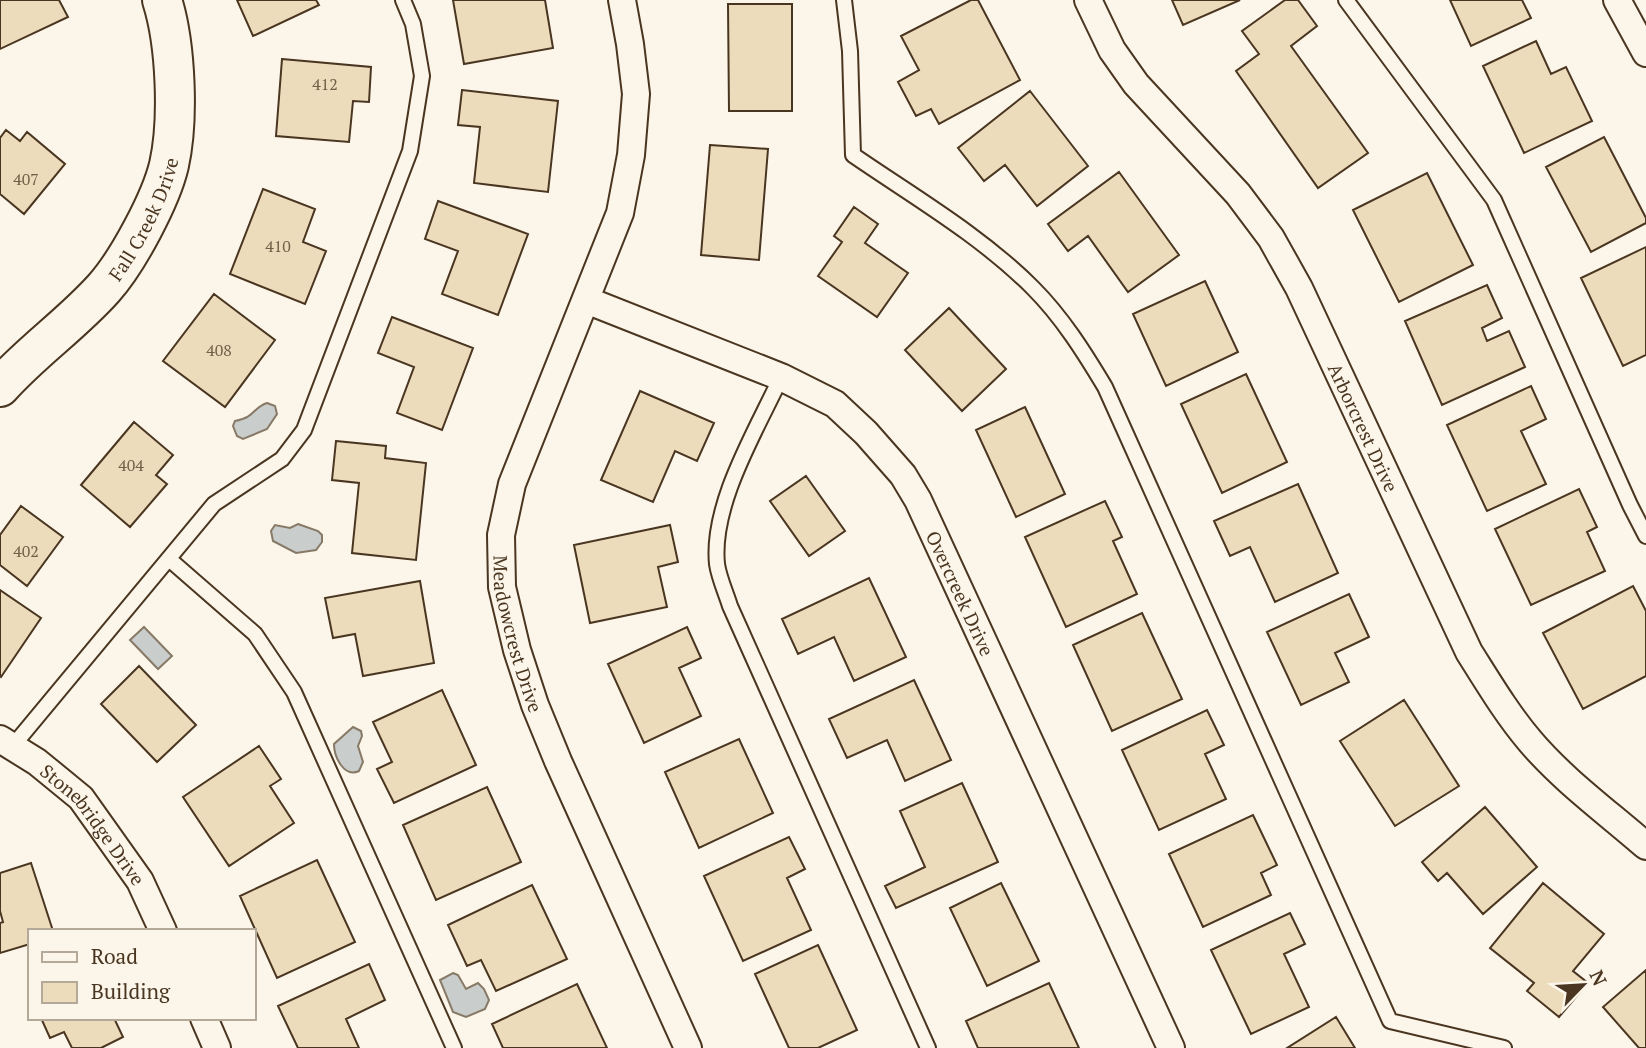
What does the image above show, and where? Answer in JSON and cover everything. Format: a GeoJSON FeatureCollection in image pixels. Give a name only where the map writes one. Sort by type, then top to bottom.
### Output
{"type":"FeatureCollection","features":[{"type":"Feature","properties":{"kind":"street","name":"Fall Creek Drive"},"geometry":{"type":"LineString","coordinates":[[0,387],[107,285],[143,229],[168,167],[174,130],[173,62],[162,0]]}},
{"type":"Feature","properties":{"kind":"street","name":"Meadowcrest Drive"},"geometry":{"type":"LineString","coordinates":[[622,0],[636,94],[631,155],[620,213],[512,484],[501,535],[502,587],[517,650],[558,761],[688,1048]]}},
{"type":"Feature","properties":{"kind":"street","name":"Arborcrest Drive"},"geometry":{"type":"LineString","coordinates":[[1088,0],[1112,50],[1136,84],[1238,194],[1271,238],[1299,288],[1469,652],[1489,683],[1530,741],[1646,846]]}},
{"type":"Feature","properties":{"kind":"street"},"geometry":{"type":"LineString","coordinates":[[1617,0],[1646,53]]}},
{"type":"Feature","properties":{"kind":"street","name":"Overcreek Drive"},"geometry":{"type":"LineString","coordinates":[[586,300],[780,377],[835,404],[866,433],[903,475],[918,500],[1171,1048]]}},
{"type":"Feature","properties":{"kind":"street","name":"Stonebridge Drive"},"geometry":{"type":"LineString","coordinates":[[6,743],[37,762],[81,798],[140,881],[162,929]]}},
{"type":"Feature","properties":{"kind":"street"},"geometry":{"type":"LineString","coordinates":[[205,1020],[217,1048]]}},
{"type":"Feature","properties":{"kind":"lane"},"geometry":{"type":"LineString","coordinates":[[6,743],[169,559],[214,504],[282,459],[304,430],[410,151],[422,76],[414,24],[402,0]]}},
{"type":"Feature","properties":{"kind":"lane"},"geometry":{"type":"LineString","coordinates":[[844,0],[850,51],[853,155],[980,241],[1034,289],[1075,337],[1105,387],[1390,1021],[1504,1048]]}},
{"type":"Feature","properties":{"kind":"lane"},"geometry":{"type":"LineString","coordinates":[[1346,0],[1494,200],[1646,536]]}},
{"type":"Feature","properties":{"kind":"lane"},"geometry":{"type":"LineString","coordinates":[[780,377],[727,494],[718,531],[717,566],[730,606],[928,1048]]}},
{"type":"Feature","properties":{"kind":"lane"},"geometry":{"type":"LineString","coordinates":[[169,559],[254,634],[294,692],[454,1048]]}},
{"type":"Feature","properties":{"kind":"shaded area"},"geometry":{"type":"Polygon","coordinates":[[[267,403],[275,406],[277,414],[267,429],[243,439],[237,436],[233,426],[235,421],[247,417],[267,403]]]}},
{"type":"Feature","properties":{"kind":"shaded area"},"geometry":{"type":"Polygon","coordinates":[[[298,524],[322,535],[322,542],[316,550],[296,553],[273,541],[271,531],[275,525],[290,528],[298,524]]]}},
{"type":"Feature","properties":{"kind":"shaded area"},"geometry":{"type":"Polygon","coordinates":[[[144,627],[172,656],[158,669],[130,640],[144,627]]]}},
{"type":"Feature","properties":{"kind":"shaded area"},"geometry":{"type":"Polygon","coordinates":[[[353,727],[361,731],[358,746],[363,762],[359,771],[349,772],[341,765],[334,744],[353,727]]]}},
{"type":"Feature","properties":{"kind":"shaded area"},"geometry":{"type":"Polygon","coordinates":[[[453,973],[458,975],[466,989],[478,983],[484,989],[489,1000],[485,1009],[466,1017],[453,1012],[440,980],[453,973]]]}},
{"type":"Feature","properties":{"kind":"building"},"geometry":{"type":"Polygon","coordinates":[[[0,0],[59,0],[68,17],[0,49],[0,0]]]}},
{"type":"Feature","properties":{"kind":"building"},"geometry":{"type":"Polygon","coordinates":[[[237,0],[316,0],[319,5],[253,36],[237,0]]]}},
{"type":"Feature","properties":{"kind":"building"},"geometry":{"type":"Polygon","coordinates":[[[453,0],[545,0],[553,48],[464,64],[453,0]]]}},
{"type":"Feature","properties":{"kind":"building"},"geometry":{"type":"Polygon","coordinates":[[[971,0],[978,0],[1020,80],[939,124],[931,109],[916,116],[898,82],[919,70],[901,36],[971,0]]]}},
{"type":"Feature","properties":{"kind":"building"},"geometry":{"type":"Polygon","coordinates":[[[1172,0],[1240,0],[1183,25],[1172,0]]]}},
{"type":"Feature","properties":{"kind":"building"},"geometry":{"type":"Polygon","coordinates":[[[1285,0],[1298,0],[1317,26],[1291,46],[1368,153],[1318,188],[1236,71],[1259,54],[1242,31],[1285,0]]]}},
{"type":"Feature","properties":{"kind":"building"},"geometry":{"type":"Polygon","coordinates":[[[1450,0],[1522,0],[1531,18],[1471,46],[1450,0]]]}},
{"type":"Feature","properties":{"kind":"building"},"geometry":{"type":"Polygon","coordinates":[[[728,4],[792,4],[792,111],[729,111],[728,4]]]}},
{"type":"Feature","properties":{"kind":"building"},"geometry":{"type":"Polygon","coordinates":[[[1536,41],[1551,74],[1566,67],[1592,121],[1524,153],[1483,66],[1536,41]]]}},
{"type":"Feature","properties":{"kind":"building"},"geometry":{"type":"Polygon","coordinates":[[[282,59],[371,67],[369,102],[353,101],[349,142],[276,136],[282,59]]]}},
{"type":"Feature","properties":{"kind":"building"},"geometry":{"type":"Polygon","coordinates":[[[462,90],[558,101],[548,192],[474,183],[480,127],[458,125],[462,90]]]}},
{"type":"Feature","properties":{"kind":"building"},"geometry":{"type":"Polygon","coordinates":[[[1030,91],[1088,166],[1037,206],[1005,165],[984,181],[958,148],[1030,91]]]}},
{"type":"Feature","properties":{"kind":"building"},"geometry":{"type":"Polygon","coordinates":[[[6,130],[20,141],[27,132],[65,164],[24,214],[0,194],[0,138],[6,130]]]}},
{"type":"Feature","properties":{"kind":"building"},"geometry":{"type":"Polygon","coordinates":[[[1604,137],[1646,218],[1646,223],[1591,252],[1546,167],[1604,137]]]}},
{"type":"Feature","properties":{"kind":"building"},"geometry":{"type":"Polygon","coordinates":[[[710,145],[768,149],[759,260],[701,255],[710,145]]]}},
{"type":"Feature","properties":{"kind":"building"},"geometry":{"type":"Polygon","coordinates":[[[1119,172],[1179,255],[1128,292],[1088,236],[1068,251],[1048,224],[1119,172]]]}},
{"type":"Feature","properties":{"kind":"building"},"geometry":{"type":"Polygon","coordinates":[[[1427,173],[1473,265],[1399,302],[1353,210],[1427,173]]]}},
{"type":"Feature","properties":{"kind":"building"},"geometry":{"type":"Polygon","coordinates":[[[263,189],[315,209],[303,242],[326,251],[305,304],[230,274],[263,189]]]}},
{"type":"Feature","properties":{"kind":"building"},"geometry":{"type":"Polygon","coordinates":[[[438,201],[528,234],[498,315],[442,294],[458,251],[425,239],[438,201]]]}},
{"type":"Feature","properties":{"kind":"building"},"geometry":{"type":"Polygon","coordinates":[[[854,207],[878,224],[865,243],[908,273],[877,317],[818,276],[842,242],[834,236],[854,207]]]}},
{"type":"Feature","properties":{"kind":"building"},"geometry":{"type":"Polygon","coordinates":[[[1646,247],[1646,355],[1623,366],[1581,278],[1646,247]]]}},
{"type":"Feature","properties":{"kind":"building"},"geometry":{"type":"Polygon","coordinates":[[[1205,281],[1238,352],[1166,386],[1133,314],[1205,281]]]}},
{"type":"Feature","properties":{"kind":"building"},"geometry":{"type":"Polygon","coordinates":[[[1487,285],[1502,318],[1482,328],[1487,341],[1509,331],[1525,367],[1442,405],[1405,321],[1487,285]]]}},
{"type":"Feature","properties":{"kind":"building"},"geometry":{"type":"Polygon","coordinates":[[[214,294],[275,340],[225,407],[163,361],[214,294]]]}},
{"type":"Feature","properties":{"kind":"building"},"geometry":{"type":"Polygon","coordinates":[[[949,308],[1006,369],[962,411],[905,350],[949,308]]]}},
{"type":"Feature","properties":{"kind":"building"},"geometry":{"type":"Polygon","coordinates":[[[392,317],[473,348],[442,430],[397,413],[414,367],[378,353],[392,317]]]}},
{"type":"Feature","properties":{"kind":"building"},"geometry":{"type":"Polygon","coordinates":[[[1246,374],[1287,462],[1222,493],[1181,404],[1246,374]]]}},
{"type":"Feature","properties":{"kind":"building"},"geometry":{"type":"Polygon","coordinates":[[[1531,386],[1546,419],[1521,431],[1546,484],[1487,511],[1447,425],[1531,386]]]}},
{"type":"Feature","properties":{"kind":"building"},"geometry":{"type":"Polygon","coordinates":[[[640,391],[714,423],[697,461],[675,451],[653,502],[601,480],[640,391]]]}},
{"type":"Feature","properties":{"kind":"building"},"geometry":{"type":"Polygon","coordinates":[[[1025,407],[1065,494],[1016,517],[976,430],[1025,407]]]}},
{"type":"Feature","properties":{"kind":"building"},"geometry":{"type":"Polygon","coordinates":[[[134,422],[173,455],[156,475],[167,484],[130,527],[81,485],[134,422]]]}},
{"type":"Feature","properties":{"kind":"building"},"geometry":{"type":"Polygon","coordinates":[[[336,441],[386,446],[385,458],[426,463],[416,560],[352,553],[359,483],[332,480],[336,441]]]}},
{"type":"Feature","properties":{"kind":"building"},"geometry":{"type":"Polygon","coordinates":[[[806,476],[845,531],[809,556],[770,501],[806,476]]]}},
{"type":"Feature","properties":{"kind":"building"},"geometry":{"type":"Polygon","coordinates":[[[1298,484],[1338,573],[1275,602],[1250,547],[1230,556],[1214,521],[1298,484]]]}},
{"type":"Feature","properties":{"kind":"building"},"geometry":{"type":"Polygon","coordinates":[[[1579,489],[1597,527],[1587,532],[1605,571],[1531,605],[1495,529],[1579,489]]]}},
{"type":"Feature","properties":{"kind":"building"},"geometry":{"type":"Polygon","coordinates":[[[1105,501],[1122,537],[1113,541],[1137,594],[1066,627],[1025,537],[1105,501]]]}},
{"type":"Feature","properties":{"kind":"building"},"geometry":{"type":"Polygon","coordinates":[[[21,506],[63,537],[27,586],[0,565],[0,535],[21,506]]]}},
{"type":"Feature","properties":{"kind":"building"},"geometry":{"type":"Polygon","coordinates":[[[670,525],[678,562],[658,567],[667,607],[590,623],[574,545],[670,525]]]}},
{"type":"Feature","properties":{"kind":"building"},"geometry":{"type":"Polygon","coordinates":[[[869,578],[906,657],[854,681],[834,637],[798,654],[782,619],[869,578]]]}},
{"type":"Feature","properties":{"kind":"building"},"geometry":{"type":"Polygon","coordinates":[[[420,581],[434,663],[363,676],[355,634],[333,638],[325,598],[420,581]]]}},
{"type":"Feature","properties":{"kind":"building"},"geometry":{"type":"Polygon","coordinates":[[[1633,586],[1646,611],[1646,676],[1583,709],[1543,633],[1633,586]]]}},
{"type":"Feature","properties":{"kind":"building"},"geometry":{"type":"Polygon","coordinates":[[[0,590],[41,618],[1,677],[0,676],[0,590]]]}},
{"type":"Feature","properties":{"kind":"building"},"geometry":{"type":"Polygon","coordinates":[[[1349,594],[1369,637],[1335,653],[1349,682],[1301,705],[1267,632],[1349,594]]]}},
{"type":"Feature","properties":{"kind":"building"},"geometry":{"type":"Polygon","coordinates":[[[1142,613],[1182,699],[1112,731],[1073,645],[1142,613]]]}},
{"type":"Feature","properties":{"kind":"building"},"geometry":{"type":"Polygon","coordinates":[[[687,627],[701,658],[679,668],[701,716],[644,743],[608,664],[687,627]]]}},
{"type":"Feature","properties":{"kind":"building"},"geometry":{"type":"Polygon","coordinates":[[[139,666],[196,725],[157,762],[101,704],[139,666]]]}},
{"type":"Feature","properties":{"kind":"building"},"geometry":{"type":"Polygon","coordinates":[[[914,680],[951,760],[905,781],[887,740],[847,758],[829,719],[914,680]]]}},
{"type":"Feature","properties":{"kind":"building"},"geometry":{"type":"Polygon","coordinates":[[[442,690],[476,765],[394,803],[377,769],[392,762],[373,722],[442,690]]]}},
{"type":"Feature","properties":{"kind":"building"},"geometry":{"type":"Polygon","coordinates":[[[1404,700],[1459,786],[1395,826],[1340,741],[1404,700]]]}},
{"type":"Feature","properties":{"kind":"building"},"geometry":{"type":"Polygon","coordinates":[[[1207,710],[1224,745],[1205,754],[1226,799],[1159,830],[1122,750],[1207,710]]]}},
{"type":"Feature","properties":{"kind":"building"},"geometry":{"type":"Polygon","coordinates":[[[739,739],[773,813],[699,848],[665,772],[739,739]]]}},
{"type":"Feature","properties":{"kind":"building"},"geometry":{"type":"Polygon","coordinates":[[[259,746],[281,779],[270,786],[294,823],[229,866],[183,797],[259,746]]]}},
{"type":"Feature","properties":{"kind":"building"},"geometry":{"type":"Polygon","coordinates":[[[962,783],[998,862],[896,908],[885,886],[925,867],[900,811],[962,783]]]}},
{"type":"Feature","properties":{"kind":"building"},"geometry":{"type":"Polygon","coordinates":[[[487,787],[521,862],[436,900],[403,825],[487,787]]]}},
{"type":"Feature","properties":{"kind":"building"},"geometry":{"type":"Polygon","coordinates":[[[1485,807],[1537,867],[1483,914],[1447,873],[1438,881],[1422,862],[1485,807]]]}},
{"type":"Feature","properties":{"kind":"building"},"geometry":{"type":"Polygon","coordinates":[[[1253,815],[1277,865],[1261,873],[1271,895],[1203,927],[1169,854],[1253,815]]]}},
{"type":"Feature","properties":{"kind":"building"},"geometry":{"type":"Polygon","coordinates":[[[789,837],[805,869],[787,878],[811,930],[743,961],[704,876],[789,837]]]}},
{"type":"Feature","properties":{"kind":"building"},"geometry":{"type":"Polygon","coordinates":[[[317,860],[355,942],[277,978],[240,896],[317,860]]]}},
{"type":"Feature","properties":{"kind":"building"},"geometry":{"type":"Polygon","coordinates":[[[31,863],[52,929],[28,929],[28,945],[0,953],[0,923],[3,922],[0,911],[0,873],[31,863]]]}},
{"type":"Feature","properties":{"kind":"building"},"geometry":{"type":"Polygon","coordinates":[[[1001,883],[1039,961],[987,986],[950,908],[1001,883]]]}},
{"type":"Feature","properties":{"kind":"building"},"geometry":{"type":"Polygon","coordinates":[[[1543,883],[1604,934],[1573,971],[1588,983],[1559,1017],[1527,991],[1534,983],[1490,948],[1543,883]]]}},
{"type":"Feature","properties":{"kind":"building"},"geometry":{"type":"Polygon","coordinates":[[[532,885],[567,959],[496,991],[481,960],[467,966],[448,925],[532,885]]]}},
{"type":"Feature","properties":{"kind":"building"},"geometry":{"type":"Polygon","coordinates":[[[1290,913],[1305,944],[1284,954],[1309,1007],[1251,1034],[1211,950],[1290,913]]]}},
{"type":"Feature","properties":{"kind":"building"},"geometry":{"type":"Polygon","coordinates":[[[818,945],[857,1030],[818,1048],[789,1048],[755,974],[818,945]]]}},
{"type":"Feature","properties":{"kind":"building"},"geometry":{"type":"Polygon","coordinates":[[[369,964],[385,1000],[346,1019],[359,1048],[298,1048],[278,1006],[369,964]]]}},
{"type":"Feature","properties":{"kind":"building"},"geometry":{"type":"Polygon","coordinates":[[[1646,970],[1646,1048],[1639,1048],[1603,1007],[1646,970]]]}},
{"type":"Feature","properties":{"kind":"building"},"geometry":{"type":"Polygon","coordinates":[[[1049,983],[1079,1048],[978,1048],[966,1021],[1049,983]]]}},
{"type":"Feature","properties":{"kind":"building"},"geometry":{"type":"Polygon","coordinates":[[[577,984],[607,1048],[503,1048],[492,1024],[577,984]]]}},
{"type":"Feature","properties":{"kind":"building"},"geometry":{"type":"Polygon","coordinates":[[[1336,1017],[1355,1048],[1287,1048],[1336,1017]]]}},
{"type":"Feature","properties":{"kind":"building"},"geometry":{"type":"Polygon","coordinates":[[[42,1020],[115,1020],[123,1037],[101,1048],[72,1048],[64,1032],[50,1038],[42,1020]]]}}]}
